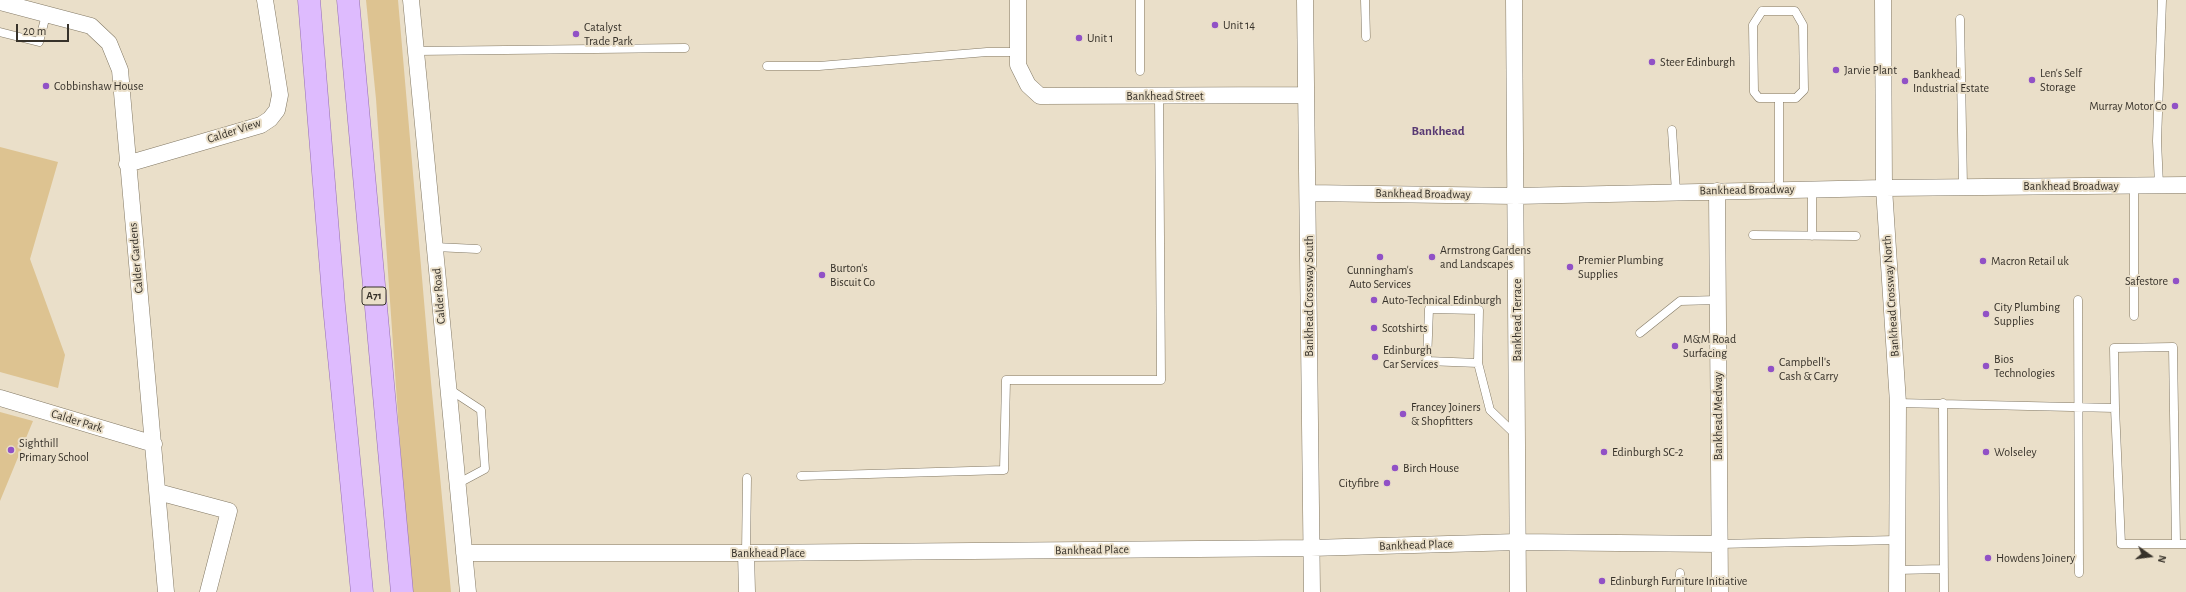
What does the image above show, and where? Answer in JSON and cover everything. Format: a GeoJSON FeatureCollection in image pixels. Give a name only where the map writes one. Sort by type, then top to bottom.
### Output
{"type":"FeatureCollection","features":[{"type":"Feature","properties":{"kind":"main road"},"geometry":{"type":"LineString","coordinates":[[309,0],[335,313],[362,592]]}},
{"type":"Feature","properties":{"kind":"main road","name":"A71"},"geometry":{"type":"LineString","coordinates":[[348,0],[402,592]]}},
{"type":"Feature","properties":{"kind":"street","name":"Calder View"},"geometry":{"type":"LineString","coordinates":[[127,164],[261,124],[270,119],[277,110],[280,95],[266,0]]}},
{"type":"Feature","properties":{"kind":"street","name":"Calder Road"},"geometry":{"type":"LineString","coordinates":[[411,0],[468,592]]}},
{"type":"Feature","properties":{"kind":"street"},"geometry":{"type":"LineString","coordinates":[[1018,0],[1018,52]]}},
{"type":"Feature","properties":{"kind":"street","name":"Bankhead Crossway South"},"geometry":{"type":"LineString","coordinates":[[1305,0],[1312,592]]}},
{"type":"Feature","properties":{"kind":"street","name":"Bankhead Terrace"},"geometry":{"type":"LineString","coordinates":[[1514,0],[1518,592]]}},
{"type":"Feature","properties":{"kind":"street","name":"Bankhead Crossway North"},"geometry":{"type":"LineString","coordinates":[[1883,0],[1884,188],[1898,403],[1896,540],[1897,592]]}},
{"type":"Feature","properties":{"kind":"street","name":"Calder Gardens"},"geometry":{"type":"LineString","coordinates":[[0,2],[91,26],[109,43],[120,70],[127,164],[154,444],[166,592]]}},
{"type":"Feature","properties":{"kind":"street","name":"Bankhead Street"},"geometry":{"type":"LineString","coordinates":[[1018,52],[1018,65],[1028,85],[1040,96],[1306,95]]}},
{"type":"Feature","properties":{"kind":"street","name":"Bankhead Broadway"},"geometry":{"type":"LineString","coordinates":[[1308,193],[1516,196],[1812,189],[2186,185]]}},
{"type":"Feature","properties":{"kind":"street","name":"Bankhead Medway"},"geometry":{"type":"LineString","coordinates":[[1717,191],[1720,592]]}},
{"type":"Feature","properties":{"kind":"street","name":"Calder Park"},"geometry":{"type":"LineString","coordinates":[[0,398],[154,444]]}},
{"type":"Feature","properties":{"kind":"street"},"geometry":{"type":"LineString","coordinates":[[158,492],[229,511],[208,592]]}},
{"type":"Feature","properties":{"kind":"street","name":"Bankhead Place"},"geometry":{"type":"LineString","coordinates":[[464,553],[746,554],[1311,548],[1517,542],[1719,544]]}},
{"type":"Feature","properties":{"kind":"street"},"geometry":{"type":"LineString","coordinates":[[746,554],[747,592]]}},
{"type":"Feature","properties":{"kind":"lane"},"geometry":{"type":"LineString","coordinates":[[1140,0],[1140,71]]}},
{"type":"Feature","properties":{"kind":"lane"},"geometry":{"type":"LineString","coordinates":[[1366,0],[1366,37]]}},
{"type":"Feature","properties":{"kind":"lane"},"geometry":{"type":"LineString","coordinates":[[2159,185],[2157,141],[2162,0]]}},
{"type":"Feature","properties":{"kind":"lane"},"geometry":{"type":"LineString","coordinates":[[1795,10],[1803,25],[1804,90],[1796,98],[1780,98],[1759,98],[1754,92],[1753,25],[1762,11],[1795,10]]}},
{"type":"Feature","properties":{"kind":"lane"},"geometry":{"type":"LineString","coordinates":[[0,32],[39,42],[46,15]]}},
{"type":"Feature","properties":{"kind":"lane"},"geometry":{"type":"LineString","coordinates":[[1960,19],[1963,187]]}},
{"type":"Feature","properties":{"kind":"lane"},"geometry":{"type":"LineString","coordinates":[[416,51],[686,48]]}},
{"type":"Feature","properties":{"kind":"lane"},"geometry":{"type":"LineString","coordinates":[[767,66],[819,66],[987,52],[1018,52]]}},
{"type":"Feature","properties":{"kind":"lane"},"geometry":{"type":"LineString","coordinates":[[801,476],[1004,470],[1006,380],[1161,380],[1159,96]]}},
{"type":"Feature","properties":{"kind":"lane"},"geometry":{"type":"LineString","coordinates":[[1779,190],[1780,98]]}},
{"type":"Feature","properties":{"kind":"lane"},"geometry":{"type":"LineString","coordinates":[[1672,130],[1676,192]]}},
{"type":"Feature","properties":{"kind":"lane"},"geometry":{"type":"LineString","coordinates":[[2134,186],[2134,316]]}},
{"type":"Feature","properties":{"kind":"lane"},"geometry":{"type":"LineString","coordinates":[[1812,189],[1812,236]]}},
{"type":"Feature","properties":{"kind":"lane"},"geometry":{"type":"LineString","coordinates":[[1753,235],[1856,236]]}},
{"type":"Feature","properties":{"kind":"lane"},"geometry":{"type":"LineString","coordinates":[[435,247],[477,248]]}},
{"type":"Feature","properties":{"kind":"lane"},"geometry":{"type":"LineString","coordinates":[[1640,333],[1680,301],[1718,300]]}},
{"type":"Feature","properties":{"kind":"lane"},"geometry":{"type":"LineString","coordinates":[[2078,300],[2080,408],[2079,573]]}},
{"type":"Feature","properties":{"kind":"lane"},"geometry":{"type":"LineString","coordinates":[[1478,363],[1428,361],[1428,309],[1479,310],[1478,363],[1490,410],[1517,436]]}},
{"type":"Feature","properties":{"kind":"lane"},"geometry":{"type":"LineString","coordinates":[[2176,544],[2174,347],[2114,348],[2121,544],[2176,544],[2186,544]]}},
{"type":"Feature","properties":{"kind":"lane"},"geometry":{"type":"LineString","coordinates":[[448,388],[481,410],[485,469],[457,484]]}},
{"type":"Feature","properties":{"kind":"lane"},"geometry":{"type":"LineString","coordinates":[[1898,403],[2116,408]]}},
{"type":"Feature","properties":{"kind":"lane"},"geometry":{"type":"LineString","coordinates":[[1943,403],[1944,592]]}},
{"type":"Feature","properties":{"kind":"lane"},"geometry":{"type":"LineString","coordinates":[[746,554],[747,478]]}},
{"type":"Feature","properties":{"kind":"lane"},"geometry":{"type":"LineString","coordinates":[[1719,544],[1896,540]]}},
{"type":"Feature","properties":{"kind":"lane"},"geometry":{"type":"LineString","coordinates":[[1896,570],[1944,569]]}},
{"type":"Feature","properties":{"kind":"lane"},"geometry":{"type":"LineString","coordinates":[[1680,573],[1680,592]]}},
{"type":"Feature","properties":{"kind":"shaded area"},"geometry":{"type":"Polygon","coordinates":[[[366,0],[398,0],[451,592],[412,592],[405,517],[376,99],[366,0]]]}},
{"type":"Feature","properties":{"kind":"shaded area"},"geometry":{"type":"Polygon","coordinates":[[[0,147],[58,162],[30,259],[65,355],[58,388],[0,372],[0,147]]]}},
{"type":"Feature","properties":{"kind":"shaded area","name":"Sighthill Primary School"},"geometry":{"type":"Polygon","coordinates":[[[0,412],[33,421],[0,501],[0,412]]]}},
{"type":"Feature","properties":{"kind":"place","name":"Unit 14"},"geometry":{"type":"Point","coordinates":[1215,25]}},
{"type":"Feature","properties":{"kind":"place","name":"Catalyst Trade Park"},"geometry":{"type":"Point","coordinates":[576,34]}},
{"type":"Feature","properties":{"kind":"place","name":"Unit 1"},"geometry":{"type":"Point","coordinates":[1079,38]}},
{"type":"Feature","properties":{"kind":"place","name":"Steer Edinburgh"},"geometry":{"type":"Point","coordinates":[1652,62]}},
{"type":"Feature","properties":{"kind":"place","name":"Jarvie Plant"},"geometry":{"type":"Point","coordinates":[1836,70]}},
{"type":"Feature","properties":{"kind":"place","name":"Len's Self Storage"},"geometry":{"type":"Point","coordinates":[2032,80]}},
{"type":"Feature","properties":{"kind":"place","name":"Bankhead Industrial Estate"},"geometry":{"type":"Point","coordinates":[1905,81]}},
{"type":"Feature","properties":{"kind":"place","name":"Cobbinshaw House"},"geometry":{"type":"Point","coordinates":[46,86]}},
{"type":"Feature","properties":{"kind":"place","name":"Murray Motor Co"},"geometry":{"type":"Point","coordinates":[2175,106]}},
{"type":"Feature","properties":{"kind":"place","name":"Cunningham's Auto Services"},"geometry":{"type":"Point","coordinates":[1380,257]}},
{"type":"Feature","properties":{"kind":"place","name":"Armstrong Gardens and Landscapes"},"geometry":{"type":"Point","coordinates":[1432,257]}},
{"type":"Feature","properties":{"kind":"place","name":"Macron Retail uk"},"geometry":{"type":"Point","coordinates":[1983,261]}},
{"type":"Feature","properties":{"kind":"place","name":"Premier Plumbing Supplies"},"geometry":{"type":"Point","coordinates":[1570,267]}},
{"type":"Feature","properties":{"kind":"place","name":"Burton's Biscuit Co"},"geometry":{"type":"Point","coordinates":[822,275]}},
{"type":"Feature","properties":{"kind":"place","name":"Safestore"},"geometry":{"type":"Point","coordinates":[2176,281]}},
{"type":"Feature","properties":{"kind":"place","name":"Auto-Technical Edinburgh"},"geometry":{"type":"Point","coordinates":[1374,300]}},
{"type":"Feature","properties":{"kind":"place","name":"City Plumbing Supplies"},"geometry":{"type":"Point","coordinates":[1986,314]}},
{"type":"Feature","properties":{"kind":"place","name":"Scotshirts"},"geometry":{"type":"Point","coordinates":[1374,328]}},
{"type":"Feature","properties":{"kind":"place","name":"M&M Road Surfacing"},"geometry":{"type":"Point","coordinates":[1675,346]}},
{"type":"Feature","properties":{"kind":"place","name":"Edinburgh Car Services"},"geometry":{"type":"Point","coordinates":[1375,357]}},
{"type":"Feature","properties":{"kind":"place","name":"Bios Technologies"},"geometry":{"type":"Point","coordinates":[1986,366]}},
{"type":"Feature","properties":{"kind":"place","name":"Campbell's Cash & Carry"},"geometry":{"type":"Point","coordinates":[1771,369]}},
{"type":"Feature","properties":{"kind":"place","name":"Francey Joiners & Shopfitters"},"geometry":{"type":"Point","coordinates":[1403,414]}},
{"type":"Feature","properties":{"kind":"place","name":"Sighthill Primary School"},"geometry":{"type":"Point","coordinates":[11,450]}},
{"type":"Feature","properties":{"kind":"place","name":"Edinburgh SC-2"},"geometry":{"type":"Point","coordinates":[1604,452]}},
{"type":"Feature","properties":{"kind":"place","name":"Wolseley"},"geometry":{"type":"Point","coordinates":[1986,452]}},
{"type":"Feature","properties":{"kind":"place","name":"Birch House"},"geometry":{"type":"Point","coordinates":[1395,468]}},
{"type":"Feature","properties":{"kind":"place","name":"Cityfibre"},"geometry":{"type":"Point","coordinates":[1387,483]}},
{"type":"Feature","properties":{"kind":"place","name":"Howdens Joinery"},"geometry":{"type":"Point","coordinates":[1988,558]}},
{"type":"Feature","properties":{"kind":"place","name":"Edinburgh Furniture Initiative"},"geometry":{"type":"Point","coordinates":[1602,581]}},
{"type":"Feature","properties":{"kind":"district","name":"Bankhead"},"geometry":{"type":"Point","coordinates":[1438,131]}}]}
